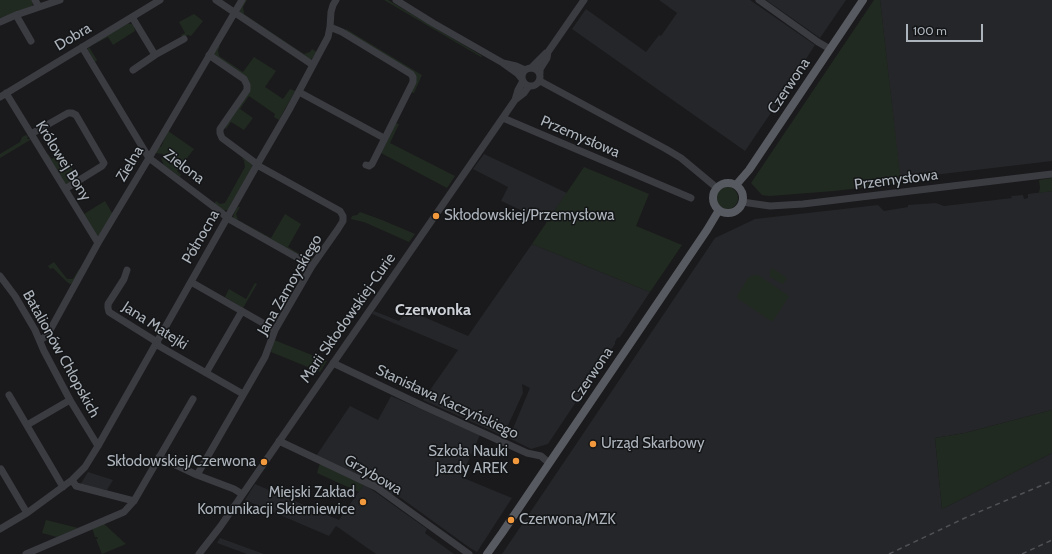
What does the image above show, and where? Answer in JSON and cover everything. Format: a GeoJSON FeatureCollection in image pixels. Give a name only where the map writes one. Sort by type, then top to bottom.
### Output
{"type":"FeatureCollection","features":[{"type":"Feature","properties":{"kind":"main road","name":"Czerwona"},"geometry":{"type":"LineString","coordinates":[[736,185],[749,170],[863,0]]}},
{"type":"Feature","properties":{"kind":"main road"},"geometry":{"type":"LineString","coordinates":[[725,183],[736,185],[742,196],[740,206],[736,210],[727,213],[719,210],[714,205],[714,191],[720,185],[725,183]]}},
{"type":"Feature","properties":{"kind":"main road","name":"Czerwona"},"geometry":{"type":"LineString","coordinates":[[487,554],[719,210]]}},
{"type":"Feature","properties":{"kind":"street"},"geometry":{"type":"LineString","coordinates":[[35,0],[39,7]]}},
{"type":"Feature","properties":{"kind":"street"},"geometry":{"type":"LineString","coordinates":[[0,22],[60,0]]}},
{"type":"Feature","properties":{"kind":"street","name":"Dobra"},"geometry":{"type":"LineString","coordinates":[[3,95],[160,0]]}},
{"type":"Feature","properties":{"kind":"street"},"geometry":{"type":"LineString","coordinates":[[216,0],[313,65]]}},
{"type":"Feature","properties":{"kind":"street","name":"Zielna"},"geometry":{"type":"LineString","coordinates":[[40,340],[49,332],[98,243],[242,0]]}},
{"type":"Feature","properties":{"kind":"street","name":"Północna"},"geometry":{"type":"LineString","coordinates":[[0,529],[28,512],[72,480],[84,467],[98,446],[299,92],[328,37],[331,12],[336,0]]}},
{"type":"Feature","properties":{"kind":"street"},"geometry":{"type":"LineString","coordinates":[[396,0],[503,63],[513,72],[518,74],[526,85],[536,86],[540,81],[540,69],[547,58],[548,52]]}},
{"type":"Feature","properties":{"kind":"street"},"geometry":{"type":"LineString","coordinates":[[522,80],[522,76],[528,69],[548,52],[584,0]]}},
{"type":"Feature","properties":{"kind":"street"},"geometry":{"type":"LineString","coordinates":[[759,0],[830,49]]}},
{"type":"Feature","properties":{"kind":"street"},"geometry":{"type":"LineString","coordinates":[[16,15],[31,41]]}},
{"type":"Feature","properties":{"kind":"street"},"geometry":{"type":"LineString","coordinates":[[132,17],[155,55]]}},
{"type":"Feature","properties":{"kind":"street"},"geometry":{"type":"LineString","coordinates":[[330,27],[342,32],[411,74],[413,77],[413,82],[372,164],[369,166],[366,165]]}},
{"type":"Feature","properties":{"kind":"street"},"geometry":{"type":"LineString","coordinates":[[133,70],[155,55],[184,39]]}},
{"type":"Feature","properties":{"kind":"street","name":"Zielona"},"geometry":{"type":"LineString","coordinates":[[82,47],[149,158],[227,218],[312,266]]}},
{"type":"Feature","properties":{"kind":"street"},"geometry":{"type":"LineString","coordinates":[[210,55],[244,78],[247,85],[247,90],[220,129],[220,134],[223,139],[257,165]]}},
{"type":"Feature","properties":{"kind":"street"},"geometry":{"type":"LineString","coordinates":[[503,63],[528,69],[536,69],[540,73]]}},
{"type":"Feature","properties":{"kind":"street","name":"Marii Skłodowskiej-Curie"},"geometry":{"type":"LineString","coordinates":[[200,553],[503,118],[515,100],[522,80]]}},
{"type":"Feature","properties":{"kind":"street"},"geometry":{"type":"LineString","coordinates":[[540,81],[681,158],[717,188]]}},
{"type":"Feature","properties":{"kind":"street","name":"Marii Skłodowskiej-Curie"},"geometry":{"type":"LineString","coordinates":[[515,100],[524,93],[529,86]]}},
{"type":"Feature","properties":{"kind":"street"},"geometry":{"type":"LineString","coordinates":[[299,92],[384,138]]}},
{"type":"Feature","properties":{"kind":"street","name":"Królowej Bony"},"geometry":{"type":"LineString","coordinates":[[3,95],[31,134],[98,243]]}},
{"type":"Feature","properties":{"kind":"street"},"geometry":{"type":"LineString","coordinates":[[31,134],[68,113],[72,113],[76,116],[104,163],[102,166],[65,189]]}},
{"type":"Feature","properties":{"kind":"street","name":"Przemysłowa"},"geometry":{"type":"LineString","coordinates":[[503,118],[691,198]]}},
{"type":"Feature","properties":{"kind":"street","name":"Jana Zamoyskiego"},"geometry":{"type":"LineString","coordinates":[[196,475],[265,357],[275,330],[312,266],[343,220],[340,211],[257,165]]}},
{"type":"Feature","properties":{"kind":"street","name":"Przemysłowa"},"geometry":{"type":"LineString","coordinates":[[742,202],[770,206],[803,204],[1052,174]]}},
{"type":"Feature","properties":{"kind":"street","name":"Jana Matejki"},"geometry":{"type":"LineString","coordinates":[[127,270],[124,279],[108,304],[109,311],[157,342],[159,346],[243,394]]}},
{"type":"Feature","properties":{"kind":"street","name":"Batalionów Chłopskich"},"geometry":{"type":"LineString","coordinates":[[0,276],[15,296],[35,330],[44,351],[70,400],[98,446]]}},
{"type":"Feature","properties":{"kind":"street"},"geometry":{"type":"LineString","coordinates":[[191,282],[275,330]]}},
{"type":"Feature","properties":{"kind":"street"},"geometry":{"type":"LineString","coordinates":[[206,373],[242,311]]}},
{"type":"Feature","properties":{"kind":"street","name":"Stanisława Kaczyńskiego"},"geometry":{"type":"LineString","coordinates":[[333,363],[421,406],[527,453],[541,456],[549,463]]}},
{"type":"Feature","properties":{"kind":"street"},"geometry":{"type":"LineString","coordinates":[[9,395],[63,487]]}},
{"type":"Feature","properties":{"kind":"street"},"geometry":{"type":"LineString","coordinates":[[26,554],[124,512],[134,501],[193,399]]}},
{"type":"Feature","properties":{"kind":"street"},"geometry":{"type":"LineString","coordinates":[[27,425],[70,400]]}},
{"type":"Feature","properties":{"kind":"street","name":"Grzybowa"},"geometry":{"type":"LineString","coordinates":[[279,441],[376,487],[469,554]]}},
{"type":"Feature","properties":{"kind":"street"},"geometry":{"type":"LineString","coordinates":[[159,457],[196,475],[242,494]]}},
{"type":"Feature","properties":{"kind":"street"},"geometry":{"type":"LineString","coordinates":[[0,469],[28,512]]}},
{"type":"Feature","properties":{"kind":"street"},"geometry":{"type":"LineString","coordinates":[[72,480],[76,486],[134,501]]}},
{"type":"Feature","properties":{"kind":"shaded area"},"geometry":{"type":"Polygon","coordinates":[[[0,0],[32,0],[33,3],[32,6],[0,18],[0,0]]]}},
{"type":"Feature","properties":{"kind":"shaded area"},"geometry":{"type":"Polygon","coordinates":[[[245,0],[247,0],[243,7],[244,14],[304,54],[310,52],[312,49],[317,52],[313,58],[310,59],[240,13],[240,8],[245,0]]]}},
{"type":"Feature","properties":{"kind":"shaded area"},"geometry":{"type":"Polygon","coordinates":[[[384,0],[388,0],[482,56],[481,57],[384,0]]]}},
{"type":"Feature","properties":{"kind":"shaded area"},"geometry":{"type":"Polygon","coordinates":[[[659,0],[750,0],[815,45],[745,151],[572,29],[586,9],[646,52],[659,35],[661,36],[677,13],[659,0]]]}},
{"type":"Feature","properties":{"kind":"shaded area"},"geometry":{"type":"Polygon","coordinates":[[[766,0],[846,0],[820,38],[766,0]]]}},
{"type":"Feature","properties":{"kind":"shaded area"},"geometry":{"type":"Polygon","coordinates":[[[874,0],[880,0],[901,183],[834,191],[769,196],[762,195],[751,183],[874,0]]]}},
{"type":"Feature","properties":{"kind":"shaded area"},"geometry":{"type":"Polygon","coordinates":[[[880,0],[1052,0],[1052,161],[900,179],[880,0]]]}},
{"type":"Feature","properties":{"kind":"shaded area"},"geometry":{"type":"Polygon","coordinates":[[[194,14],[203,21],[191,36],[188,35],[183,37],[181,35],[185,33],[179,22],[194,14]]]}},
{"type":"Feature","properties":{"kind":"shaded area"},"geometry":{"type":"Polygon","coordinates":[[[126,23],[134,26],[135,31],[113,45],[108,37],[92,46],[126,23]]]}},
{"type":"Feature","properties":{"kind":"shaded area"},"geometry":{"type":"Polygon","coordinates":[[[346,29],[422,75],[414,93],[411,92],[415,76],[345,32],[346,29]]]}},
{"type":"Feature","properties":{"kind":"shaded area"},"geometry":{"type":"Polygon","coordinates":[[[218,46],[220,46],[218,50],[219,56],[243,72],[254,57],[276,71],[265,87],[283,99],[290,89],[295,91],[279,120],[274,117],[275,114],[249,96],[240,109],[253,118],[244,130],[231,122],[226,129],[224,127],[249,88],[213,55],[218,46]]]}},
{"type":"Feature","properties":{"kind":"shaded area"},"geometry":{"type":"Polygon","coordinates":[[[89,47],[97,60],[95,62],[88,50],[89,47]]]}},
{"type":"Feature","properties":{"kind":"shaded area"},"geometry":{"type":"Polygon","coordinates":[[[395,123],[399,124],[390,143],[455,176],[447,188],[381,153],[395,123]]]}},
{"type":"Feature","properties":{"kind":"shaded area"},"geometry":{"type":"Polygon","coordinates":[[[168,131],[194,149],[177,171],[181,175],[180,177],[164,165],[161,158],[163,154],[155,153],[159,146],[161,147],[168,131]]]}},
{"type":"Feature","properties":{"kind":"shaded area"},"geometry":{"type":"Polygon","coordinates":[[[26,135],[28,137],[27,139],[30,140],[0,158],[0,154],[20,142],[22,137],[26,135]]]}},
{"type":"Feature","properties":{"kind":"shaded area"},"geometry":{"type":"Polygon","coordinates":[[[62,152],[77,177],[67,184],[65,184],[47,155],[48,154],[52,159],[62,152]]]}},
{"type":"Feature","properties":{"kind":"shaded area"},"geometry":{"type":"Polygon","coordinates":[[[484,154],[567,193],[547,222],[501,201],[508,187],[473,169],[484,154]]]}},
{"type":"Feature","properties":{"kind":"shaded area"},"geometry":{"type":"Polygon","coordinates":[[[243,158],[251,162],[252,169],[229,210],[223,210],[214,204],[216,201],[220,204],[225,203],[245,167],[243,158]]]}},
{"type":"Feature","properties":{"kind":"shaded area"},"geometry":{"type":"Polygon","coordinates":[[[584,167],[649,194],[636,226],[682,245],[650,292],[532,244],[584,167]]]}},
{"type":"Feature","properties":{"kind":"shaded area"},"geometry":{"type":"Polygon","coordinates":[[[1052,178],[1052,191],[1039,193],[1039,180],[1052,178]]]}},
{"type":"Feature","properties":{"kind":"shaded area"},"geometry":{"type":"Polygon","coordinates":[[[727,187],[731,188],[737,194],[737,202],[731,208],[727,209],[723,208],[717,202],[716,198],[717,194],[723,188],[727,187]]]}},
{"type":"Feature","properties":{"kind":"shaded area"},"geometry":{"type":"Polygon","coordinates":[[[1052,191],[1052,410],[965,433],[935,438],[942,509],[1052,453],[1052,554],[502,554],[715,238],[755,219],[878,205],[884,211],[908,207],[908,205],[936,203],[944,206],[1012,198],[1011,196],[1023,195],[1024,199],[1028,198],[1028,194],[1052,191]]]}},
{"type":"Feature","properties":{"kind":"shaded area"},"geometry":{"type":"Polygon","coordinates":[[[105,201],[112,213],[112,216],[100,236],[97,236],[82,212],[83,211],[84,214],[105,201]]]}},
{"type":"Feature","properties":{"kind":"shaded area"},"geometry":{"type":"Polygon","coordinates":[[[238,207],[240,207],[236,214],[238,220],[271,238],[285,214],[301,224],[288,247],[308,259],[313,258],[313,260],[311,262],[235,220],[233,217],[238,207]]]}},
{"type":"Feature","properties":{"kind":"shaded area"},"geometry":{"type":"Polygon","coordinates":[[[360,212],[415,234],[409,242],[364,222],[351,219],[352,216],[357,215],[360,212]]]}},
{"type":"Feature","properties":{"kind":"shaded area"},"geometry":{"type":"Polygon","coordinates":[[[532,244],[650,292],[620,337],[617,338],[615,344],[599,368],[596,369],[594,375],[548,444],[531,449],[509,438],[530,388],[522,384],[523,393],[503,436],[423,400],[458,350],[372,314],[374,311],[399,321],[408,310],[468,336],[532,244]]]}},
{"type":"Feature","properties":{"kind":"shaded area"},"geometry":{"type":"Polygon","coordinates":[[[54,262],[67,279],[73,279],[79,269],[81,270],[73,283],[70,284],[67,282],[53,268],[50,269],[48,266],[54,262]]]}},
{"type":"Feature","properties":{"kind":"shaded area"},"geometry":{"type":"Polygon","coordinates":[[[772,268],[787,278],[783,284],[770,277],[770,271],[772,268]]]}},
{"type":"Feature","properties":{"kind":"shaded area"},"geometry":{"type":"Polygon","coordinates":[[[758,275],[789,296],[773,321],[737,298],[748,278],[758,275]]]}},
{"type":"Feature","properties":{"kind":"shaded area"},"geometry":{"type":"Polygon","coordinates":[[[255,283],[257,284],[243,308],[225,297],[229,289],[246,299],[255,283]]]}},
{"type":"Feature","properties":{"kind":"shaded area"},"geometry":{"type":"Polygon","coordinates":[[[274,340],[327,361],[320,372],[271,352],[274,340]]]}},
{"type":"Feature","properties":{"kind":"shaded area"},"geometry":{"type":"Polygon","coordinates":[[[391,396],[480,435],[461,477],[512,498],[477,552],[394,493],[392,495],[316,456],[350,406],[378,420],[391,396]]]}},
{"type":"Feature","properties":{"kind":"shaded area"},"geometry":{"type":"Polygon","coordinates":[[[1052,410],[1052,453],[942,509],[935,438],[965,433],[1052,410]]]}},
{"type":"Feature","properties":{"kind":"shaded area"},"geometry":{"type":"Polygon","coordinates":[[[320,463],[364,484],[359,492],[317,473],[320,463]]]}},
{"type":"Feature","properties":{"kind":"shaded area"},"geometry":{"type":"Polygon","coordinates":[[[88,472],[113,480],[107,490],[80,485],[88,472]]]}},
{"type":"Feature","properties":{"kind":"shaded area"},"geometry":{"type":"Polygon","coordinates":[[[255,484],[339,520],[364,484],[427,529],[425,533],[454,554],[376,554],[336,526],[329,536],[245,500],[255,484]]]}},
{"type":"Feature","properties":{"kind":"shaded area"},"geometry":{"type":"Polygon","coordinates":[[[46,520],[78,528],[57,537],[42,533],[46,520]]]}},
{"type":"Feature","properties":{"kind":"shaded area"},"geometry":{"type":"Polygon","coordinates":[[[103,523],[126,544],[102,554],[96,539],[98,539],[95,537],[92,528],[103,523]]]}},
{"type":"Feature","properties":{"kind":"shaded area"},"geometry":{"type":"Polygon","coordinates":[[[220,538],[264,554],[247,554],[217,543],[220,538]]]}},
{"type":"Feature","properties":{"kind":"railway"},"geometry":{"type":"LineString","coordinates":[[889,554],[967,517],[1052,481]]}},
{"type":"Feature","properties":{"kind":"railway"},"geometry":{"type":"LineString","coordinates":[[1022,554],[1052,540]]}},
{"type":"Feature","properties":{"kind":"place","name":"Skłodowskiej/Przemysłowa"},"geometry":{"type":"Point","coordinates":[436,216]}},
{"type":"Feature","properties":{"kind":"place","name":"Urząd Skarbowy"},"geometry":{"type":"Point","coordinates":[593,444]}},
{"type":"Feature","properties":{"kind":"place","name":"Szkoła Nauki Jazdy AREK"},"geometry":{"type":"Point","coordinates":[516,461]}},
{"type":"Feature","properties":{"kind":"place","name":"Skłodowskiej/Czerwona"},"geometry":{"type":"Point","coordinates":[264,462]}},
{"type":"Feature","properties":{"kind":"place","name":"Miejski Zakład Komunikacji Skierniewice"},"geometry":{"type":"Point","coordinates":[363,502]}},
{"type":"Feature","properties":{"kind":"place","name":"Czerwona/MZK"},"geometry":{"type":"Point","coordinates":[511,520]}},
{"type":"Feature","properties":{"kind":"district","name":"Czerwonka"},"geometry":{"type":"Point","coordinates":[433,310]}}]}
